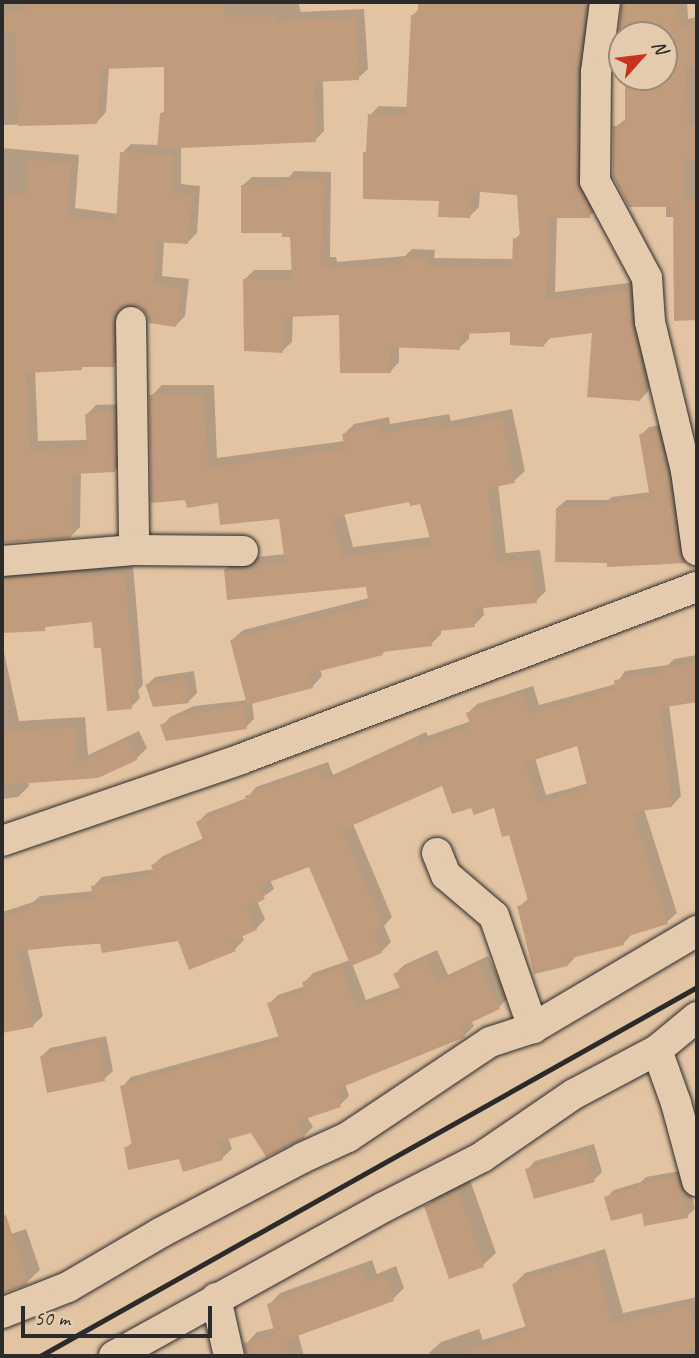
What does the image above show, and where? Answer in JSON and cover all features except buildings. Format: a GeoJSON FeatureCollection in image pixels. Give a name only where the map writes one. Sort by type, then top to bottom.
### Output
{"type":"FeatureCollection","features":[{"type":"Feature","properties":{"kind":"street"},"geometry":{"type":"LineString","coordinates":[[605,2],[596,72],[595,181],[647,278],[650,322],[686,471],[697,550]]}},
{"type":"Feature","properties":{"kind":"street"},"geometry":{"type":"LineString","coordinates":[[131,322],[134,550]]}},
{"type":"Feature","properties":{"kind":"street"},"geometry":{"type":"LineString","coordinates":[[2,561],[134,550],[243,551]]}},
{"type":"Feature","properties":{"kind":"street"},"geometry":{"type":"LineString","coordinates":[[2,841],[241,759],[697,587]]}},
{"type":"Feature","properties":{"kind":"street"},"geometry":{"type":"LineString","coordinates":[[438,853],[446,875],[494,916],[533,1028]]}},
{"type":"Feature","properties":{"kind":"street"},"geometry":{"type":"LineString","coordinates":[[2,1313],[68,1287],[160,1233],[302,1158],[348,1137],[490,1042],[533,1028],[697,931]]}},
{"type":"Feature","properties":{"kind":"street"},"geometry":{"type":"LineString","coordinates":[[114,1356],[216,1298],[482,1157],[574,1094],[657,1050],[697,1017]]}},
{"type":"Feature","properties":{"kind":"street"},"geometry":{"type":"LineString","coordinates":[[657,1050],[676,1103],[697,1181]]}},
{"type":"Feature","properties":{"kind":"street"},"geometry":{"type":"LineString","coordinates":[[216,1298],[229,1356]]}},
{"type":"Feature","properties":{"kind":"railway"},"geometry":{"type":"LineString","coordinates":[[40,1356],[697,987]]}}]}
